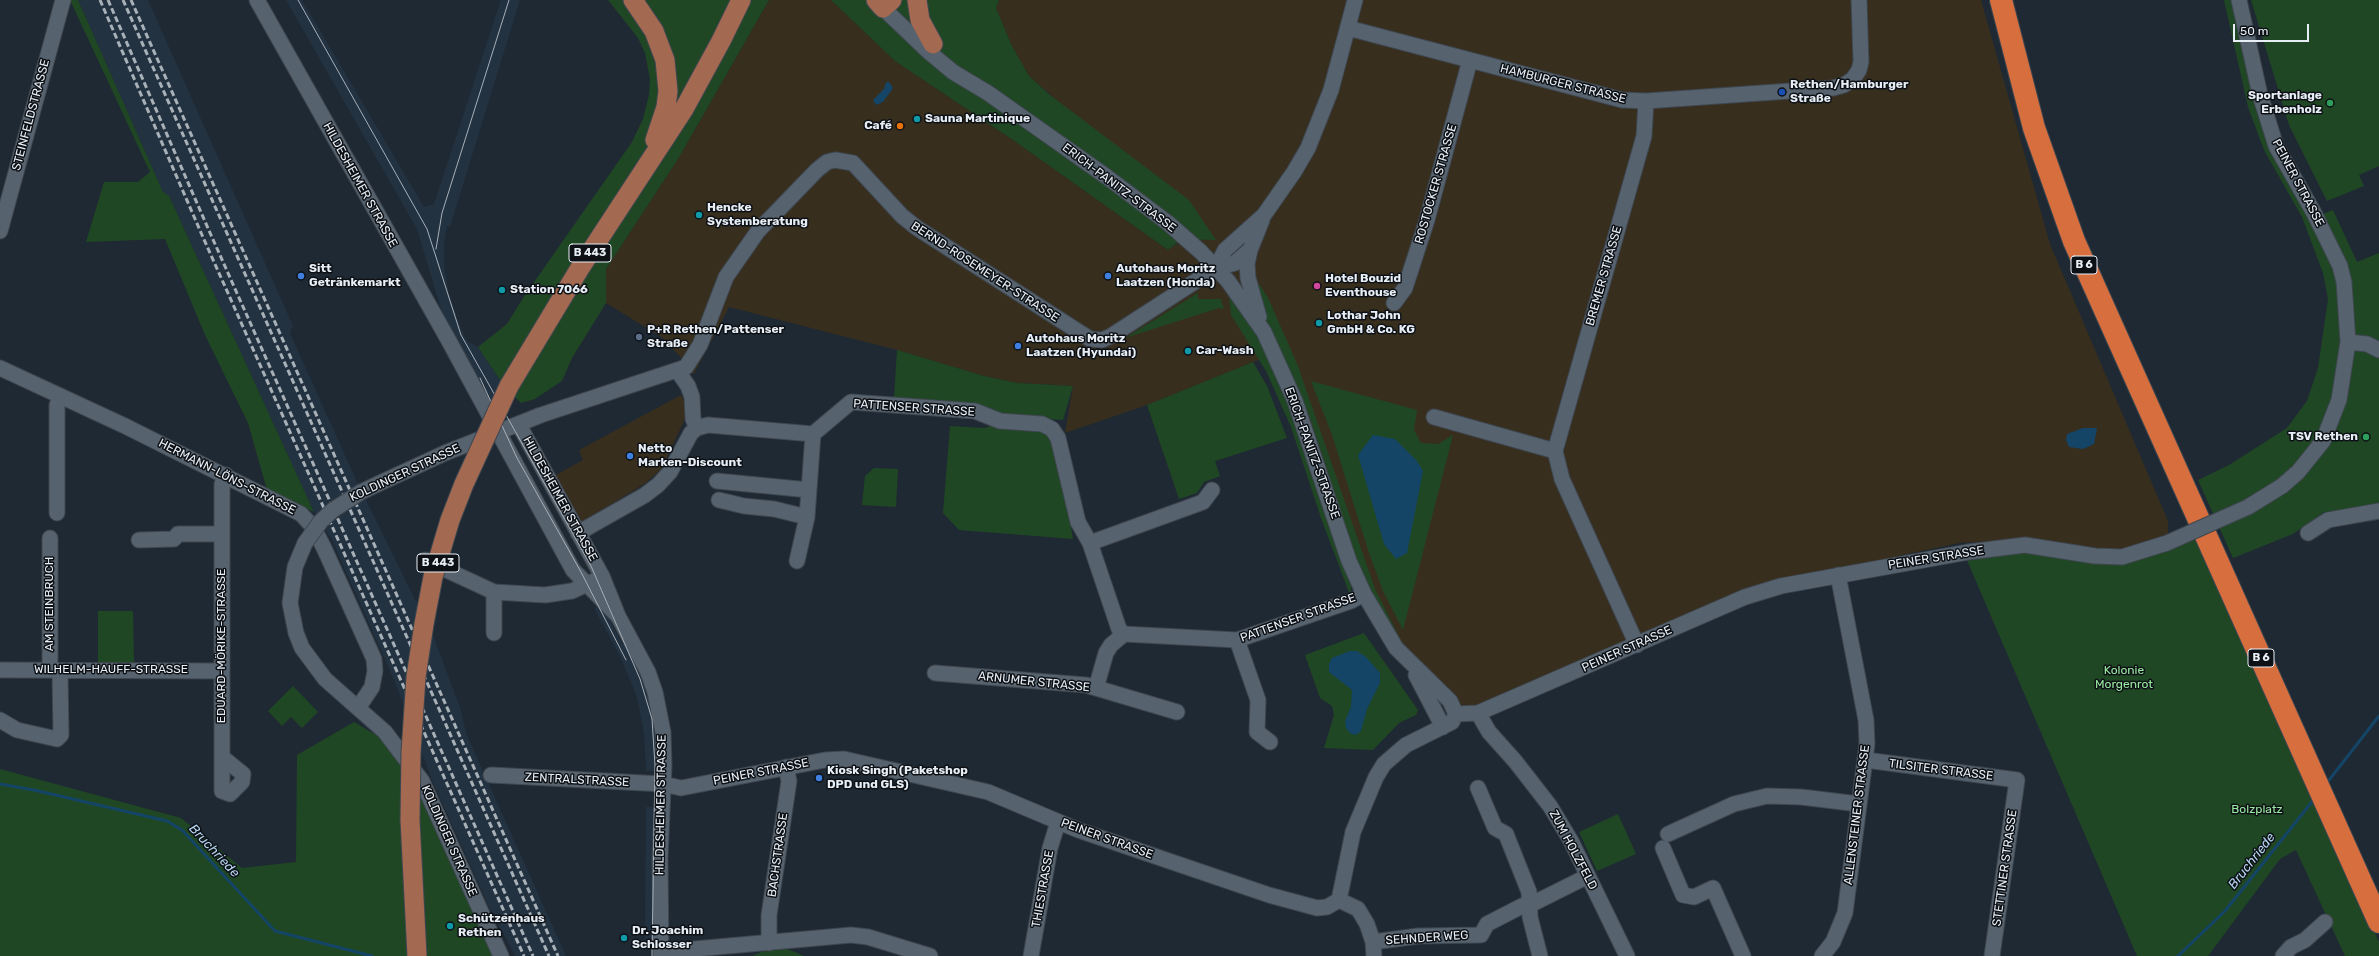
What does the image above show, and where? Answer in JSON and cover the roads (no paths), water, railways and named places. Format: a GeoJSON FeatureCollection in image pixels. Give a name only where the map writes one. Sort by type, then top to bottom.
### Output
{"type":"FeatureCollection","features":[{"type":"Feature","properties":{"kind":"highway","name":"B 6"},"geometry":{"type":"LineString","coordinates":[[2001,0],[2034,128],[2074,241],[2318,772]]}},
{"type":"Feature","properties":{"kind":"highway","name":"B 6"},"geometry":{"type":"LineString","coordinates":[[2012,0],[2026,59],[2045,126],[2085,237],[2343,829],[2379,922]]}},
{"type":"Feature","properties":{"kind":"highway","name":"B 6"},"geometry":{"type":"LineString","coordinates":[[2343,829],[2379,896]]}},
{"type":"Feature","properties":{"kind":"main road"},"geometry":{"type":"LineString","coordinates":[[633,0],[644,14],[661,45],[667,76],[668,91],[661,124],[637,181]]}},
{"type":"Feature","properties":{"kind":"main road","name":"B 443"},"geometry":{"type":"LineString","coordinates":[[416,956],[410,820],[411,752],[416,677],[433,577],[450,520],[464,484],[509,386],[544,325],[684,109],[722,41],[741,0]]}},
{"type":"Feature","properties":{"kind":"main road"},"geometry":{"type":"LineString","coordinates":[[917,0],[920,20],[934,44]]}},
{"type":"Feature","properties":{"kind":"street","name":"STEINFELDSTRASSE"},"geometry":{"type":"LineString","coordinates":[[0,231],[63,0]]}},
{"type":"Feature","properties":{"kind":"street","name":"HILDESHEIMER STRASSE"},"geometry":{"type":"LineString","coordinates":[[256,0],[499,433],[573,570],[618,616]]}},
{"type":"Feature","properties":{"kind":"street"},"geometry":{"type":"LineString","coordinates":[[1264,332],[1248,278],[1247,264],[1250,250],[1264,215],[1294,172],[1320,122],[1355,0]]}},
{"type":"Feature","properties":{"kind":"street","name":"HAMBURGER STRASSE"},"geometry":{"type":"LineString","coordinates":[[1348,28],[1622,100],[1646,101],[1833,88],[1844,85],[1853,79],[1859,70],[1861,62],[1859,0]]}},
{"type":"Feature","properties":{"kind":"street","name":"PEINER STRASSE"},"geometry":{"type":"LineString","coordinates":[[1456,714],[1478,714],[1745,597],[1781,586],[1968,552],[2025,545],[2095,556],[2122,557],[2167,544],[2248,507],[2282,486],[2298,472],[2323,441],[2339,400],[2348,342],[2344,282],[2340,266],[2314,213],[2276,146],[2260,95],[2238,0]]}},
{"type":"Feature","properties":{"kind":"street","name":"ERICH-PANITZ-STRASSE"},"geometry":{"type":"LineString","coordinates":[[886,2],[988,93]]}},
{"type":"Feature","properties":{"kind":"street","name":"ERICH-PANITZ-STRASSE"},"geometry":{"type":"LineString","coordinates":[[886,2],[928,52],[953,72],[988,93],[1108,177],[1168,223],[1228,281],[1264,332],[1296,401],[1350,561],[1364,594],[1396,648],[1410,664],[1450,701],[1456,714]]}},
{"type":"Feature","properties":{"kind":"street","name":"ROSTOCKER STRASSE"},"geometry":{"type":"LineString","coordinates":[[1394,303],[1405,288],[1423,233],[1470,60]]}},
{"type":"Feature","properties":{"kind":"street","name":"BREMER STRASSE"},"geometry":{"type":"LineString","coordinates":[[1637,645],[1562,479],[1555,451],[1644,136],[1646,101]]}},
{"type":"Feature","properties":{"kind":"street","name":"BERND-ROSEMEYER-STRASSE"},"geometry":{"type":"LineString","coordinates":[[675,371],[688,366],[700,345],[726,277],[758,231],[817,170],[827,162],[844,160],[853,164],[902,216],[917,228],[1090,339],[1102,340],[1111,336],[1216,268]]}},
{"type":"Feature","properties":{"kind":"street"},"geometry":{"type":"LineString","coordinates":[[1216,268],[1225,250],[1264,215]]}},
{"type":"Feature","properties":{"kind":"street"},"geometry":{"type":"LineString","coordinates":[[1216,268],[1235,263],[1250,250]]}},
{"type":"Feature","properties":{"kind":"street"},"geometry":{"type":"LineString","coordinates":[[2348,342],[2367,344],[2379,350]]}},
{"type":"Feature","properties":{"kind":"street","name":"HERMANN-LÖNS-STRASSE"},"geometry":{"type":"LineString","coordinates":[[0,368],[226,475],[301,514],[313,526],[374,659],[375,672],[372,686],[358,708]]}},
{"type":"Feature","properties":{"kind":"street"},"geometry":{"type":"LineString","coordinates":[[519,425],[576,402],[675,371],[688,386],[692,397],[693,419],[696,428]]}},
{"type":"Feature","properties":{"kind":"street"},"geometry":{"type":"LineString","coordinates":[[57,513],[57,405],[61,396]]}},
{"type":"Feature","properties":{"kind":"street","name":"PATTENSER STRASSE"},"geometry":{"type":"LineString","coordinates":[[813,434],[851,402],[975,411],[1000,421],[1042,424],[1052,429],[1058,438],[1078,522],[1090,543],[1119,629],[1124,634],[1237,640],[1351,601],[1364,594]]}},
{"type":"Feature","properties":{"kind":"street"},"geometry":{"type":"LineString","coordinates":[[1434,418],[1555,451]]}},
{"type":"Feature","properties":{"kind":"street","name":"HILDESHEIMER STRASSE"},"geometry":{"type":"LineString","coordinates":[[499,433],[519,425],[602,576],[618,616],[639,653],[655,692],[663,732],[663,784],[660,858],[661,954]]}},
{"type":"Feature","properties":{"kind":"street"},"geometry":{"type":"LineString","coordinates":[[578,533],[645,495],[658,485],[670,472],[691,433],[696,428],[708,425],[813,434],[807,517],[797,561]]}},
{"type":"Feature","properties":{"kind":"street","name":"KOLDINGER STRASSE"},"geometry":{"type":"LineString","coordinates":[[499,433],[445,453],[380,483],[361,492],[333,510],[305,543],[295,567],[291,585],[290,603],[296,633],[310,662],[325,680],[385,732],[422,781],[501,956]]}},
{"type":"Feature","properties":{"kind":"street","name":"EDUARD-MÖRIKE-STRASSE"},"geometry":{"type":"LineString","coordinates":[[222,759],[221,534],[222,484],[226,475]]}},
{"type":"Feature","properties":{"kind":"street"},"geometry":{"type":"LineString","coordinates":[[717,481],[809,490]]}},
{"type":"Feature","properties":{"kind":"street"},"geometry":{"type":"LineString","coordinates":[[1090,543],[1203,502],[1212,490]]}},
{"type":"Feature","properties":{"kind":"street"},"geometry":{"type":"LineString","coordinates":[[718,500],[744,506],[774,509],[807,517]]}},
{"type":"Feature","properties":{"kind":"street"},"geometry":{"type":"LineString","coordinates":[[2308,533],[2328,520],[2379,511]]}},
{"type":"Feature","properties":{"kind":"street"},"geometry":{"type":"LineString","coordinates":[[139,540],[174,539],[178,534],[221,534]]}},
{"type":"Feature","properties":{"kind":"street","name":"AM STEINBRUCH"},"geometry":{"type":"LineString","coordinates":[[0,720],[18,730],[57,739],[62,735],[55,670],[50,538]]}},
{"type":"Feature","properties":{"kind":"street"},"geometry":{"type":"LineString","coordinates":[[425,560],[494,592],[545,595],[565,593],[602,576]]}},
{"type":"Feature","properties":{"kind":"street","name":"ALLENSTEINER STRASSE"},"geometry":{"type":"LineString","coordinates":[[1822,956],[1833,942],[1845,913],[1866,760],[1866,720],[1838,575]]}},
{"type":"Feature","properties":{"kind":"street"},"geometry":{"type":"LineString","coordinates":[[494,592],[494,633]]}},
{"type":"Feature","properties":{"kind":"street"},"geometry":{"type":"LineString","coordinates":[[1096,688],[1106,653],[1111,645],[1124,634]]}},
{"type":"Feature","properties":{"kind":"street"},"geometry":{"type":"LineString","coordinates":[[1237,640],[1258,700],[1257,732],[1270,742]]}},
{"type":"Feature","properties":{"kind":"street","name":"ERICH-PANITZ-STRASSE"},"geometry":{"type":"LineString","coordinates":[[1410,664],[1443,727]]}},
{"type":"Feature","properties":{"kind":"street","name":"WILHELM-HAUFF-STRASSE"},"geometry":{"type":"LineString","coordinates":[[0,670],[222,671]]}},
{"type":"Feature","properties":{"kind":"street","name":"ARNUMER STRASSE"},"geometry":{"type":"LineString","coordinates":[[934,673],[1086,685],[1177,712]]}},
{"type":"Feature","properties":{"kind":"street"},"geometry":{"type":"LineString","coordinates":[[1374,949],[1366,924],[1358,909],[1340,900],[1353,832],[1376,777],[1394,753],[1406,745],[1452,722],[1456,714]]}},
{"type":"Feature","properties":{"kind":"street","name":"ZUM HOLZFELD"},"geometry":{"type":"LineString","coordinates":[[1478,714],[1489,732],[1515,761],[1550,806],[1588,876],[1627,956]]}},
{"type":"Feature","properties":{"kind":"street","name":"PEINER STRASSE"},"geometry":{"type":"LineString","coordinates":[[663,784],[688,787],[786,767],[825,760],[844,759],[988,792],[1058,822],[1292,902],[1317,908],[1327,907],[1340,900]]}},
{"type":"Feature","properties":{"kind":"street","name":"TILSITER STRASSE"},"geometry":{"type":"LineString","coordinates":[[1866,760],[2017,780]]}},
{"type":"Feature","properties":{"kind":"street","name":"BACHSTRASSE"},"geometry":{"type":"LineString","coordinates":[[769,943],[769,915],[789,781],[786,767]]}},
{"type":"Feature","properties":{"kind":"street","name":"ZENTRALSTRASSE"},"geometry":{"type":"LineString","coordinates":[[492,775],[663,784]]}},
{"type":"Feature","properties":{"kind":"street","name":"STETTINER STRASSE"},"geometry":{"type":"LineString","coordinates":[[1992,956],[2017,780]]}},
{"type":"Feature","properties":{"kind":"street"},"geometry":{"type":"LineString","coordinates":[[1478,788],[1495,828],[1506,834],[1529,892],[1530,917],[1540,956]]}},
{"type":"Feature","properties":{"kind":"street"},"geometry":{"type":"LineString","coordinates":[[1743,956],[1713,888],[1694,897],[1683,895],[1666,841],[1734,804],[1767,796],[1859,804]]}},
{"type":"Feature","properties":{"kind":"street","name":"THIESTRASSE"},"geometry":{"type":"LineString","coordinates":[[1031,956],[1050,848],[1058,822]]}},
{"type":"Feature","properties":{"kind":"street"},"geometry":{"type":"LineString","coordinates":[[1530,905],[1588,876]]}},
{"type":"Feature","properties":{"kind":"street","name":"SEHNDER WEG"},"geometry":{"type":"LineString","coordinates":[[1374,949],[1418,936],[1481,935],[1487,924],[1522,906],[1530,905]]}},
{"type":"Feature","properties":{"kind":"street"},"geometry":{"type":"LineString","coordinates":[[2283,956],[2290,947],[2305,940],[2325,922]]}},
{"type":"Feature","properties":{"kind":"street"},"geometry":{"type":"LineString","coordinates":[[661,954],[856,936],[868,937],[930,956]]}},
{"type":"Feature","properties":{"kind":"water"},"geometry":{"type":"Polygon","coordinates":[[[886,82],[889,82],[893,88],[883,102],[876,105],[873,100],[884,89],[886,82]]]}},
{"type":"Feature","properties":{"kind":"water"},"geometry":{"type":"Polygon","coordinates":[[[2083,428],[2097,428],[2094,444],[2083,449],[2069,447],[2066,440],[2067,434],[2083,428]]]}},
{"type":"Feature","properties":{"kind":"water"},"geometry":{"type":"Polygon","coordinates":[[[1373,435],[1395,439],[1417,461],[1423,471],[1407,553],[1396,559],[1384,544],[1358,455],[1373,435]]]}},
{"type":"Feature","properties":{"kind":"water"},"geometry":{"type":"Polygon","coordinates":[[[1350,651],[1357,651],[1366,657],[1380,673],[1380,683],[1367,709],[1361,731],[1356,735],[1351,734],[1346,728],[1345,721],[1351,707],[1352,690],[1329,672],[1329,664],[1332,658],[1350,651]]]}},
{"type":"Feature","properties":{"kind":"waterway","name":"Bruchriede"},"geometry":{"type":"LineString","coordinates":[[2326,784],[2379,716]]}},
{"type":"Feature","properties":{"kind":"waterway","name":"Bruchriede"},"geometry":{"type":"LineString","coordinates":[[0,784],[34,790],[167,821],[182,830],[275,931],[372,956]]}},
{"type":"Feature","properties":{"kind":"waterway","name":"Bruchriede"},"geometry":{"type":"LineString","coordinates":[[2178,956],[2225,911],[2315,798]]}},
{"type":"Feature","properties":{"kind":"tram line"},"geometry":{"type":"LineString","coordinates":[[298,0],[427,229],[461,335],[591,566],[640,679],[652,719],[655,765],[652,956]]}},
{"type":"Feature","properties":{"kind":"tram line"},"geometry":{"type":"LineString","coordinates":[[436,249],[442,213],[509,0]]}},
{"type":"Feature","properties":{"kind":"tram line"},"geometry":{"type":"LineString","coordinates":[[480,378],[517,458],[581,572],[626,660]]}},
{"type":"Feature","properties":{"kind":"railway"},"geometry":{"type":"LineString","coordinates":[[100,0],[202,235],[524,956]]}},
{"type":"Feature","properties":{"kind":"railway"},"geometry":{"type":"LineString","coordinates":[[108,0],[211,235],[533,956]]}},
{"type":"Feature","properties":{"kind":"railway"},"geometry":{"type":"LineString","coordinates":[[123,0],[549,956]]}},
{"type":"Feature","properties":{"kind":"railway"},"geometry":{"type":"LineString","coordinates":[[131,0],[558,956]]}},
{"type":"Feature","properties":{"kind":"place","name":"Rethen/Hamburger Straße"},"geometry":{"type":"Point","coordinates":[1782,92]}},
{"type":"Feature","properties":{"kind":"place","name":"Sportanlage Erbenholz"},"geometry":{"type":"Point","coordinates":[2330,103]}},
{"type":"Feature","properties":{"kind":"place","name":"Sauna Martinique"},"geometry":{"type":"Point","coordinates":[917,119]}},
{"type":"Feature","properties":{"kind":"place","name":"Café"},"geometry":{"type":"Point","coordinates":[900,126]}},
{"type":"Feature","properties":{"kind":"place","name":"Hencke Systemberatung"},"geometry":{"type":"Point","coordinates":[699,215]}},
{"type":"Feature","properties":{"kind":"place","name":"Sitt Getränkemarkt"},"geometry":{"type":"Point","coordinates":[301,276]}},
{"type":"Feature","properties":{"kind":"place","name":"Autohaus Moritz Laatzen (Honda)"},"geometry":{"type":"Point","coordinates":[1108,276]}},
{"type":"Feature","properties":{"kind":"place","name":"Hotel Bouzid Eventhouse"},"geometry":{"type":"Point","coordinates":[1317,286]}},
{"type":"Feature","properties":{"kind":"place","name":"Station 7066"},"geometry":{"type":"Point","coordinates":[502,290]}},
{"type":"Feature","properties":{"kind":"place","name":"Lothar John GmbH & Co. KG"},"geometry":{"type":"Point","coordinates":[1319,323]}},
{"type":"Feature","properties":{"kind":"place","name":"P+R Rethen/Pattenser Straße"},"geometry":{"type":"Point","coordinates":[639,337]}},
{"type":"Feature","properties":{"kind":"place","name":"Autohaus Moritz Laatzen (Hyundai)"},"geometry":{"type":"Point","coordinates":[1018,346]}},
{"type":"Feature","properties":{"kind":"place","name":"Car-Wash"},"geometry":{"type":"Point","coordinates":[1188,351]}},
{"type":"Feature","properties":{"kind":"place","name":"TSV Rethen"},"geometry":{"type":"Point","coordinates":[2366,437]}},
{"type":"Feature","properties":{"kind":"place","name":"Netto Marken-Discount"},"geometry":{"type":"Point","coordinates":[630,456]}},
{"type":"Feature","properties":{"kind":"place","name":"Kiosk Singh (Paketshop DPD und GLS)"},"geometry":{"type":"Point","coordinates":[819,778]}},
{"type":"Feature","properties":{"kind":"place","name":"Schützenhaus Rethen"},"geometry":{"type":"Point","coordinates":[450,926]}},
{"type":"Feature","properties":{"kind":"place","name":"Dr. Joachim Schlosser"},"geometry":{"type":"Point","coordinates":[624,938]}},
{"type":"Feature","properties":{"kind":"park label","name":"Kolonie Morgenrot"},"geometry":{"type":"Point","coordinates":[2124,678]}},
{"type":"Feature","properties":{"kind":"park label","name":"Bolzplatz"},"geometry":{"type":"Point","coordinates":[2257,810]}}]}
